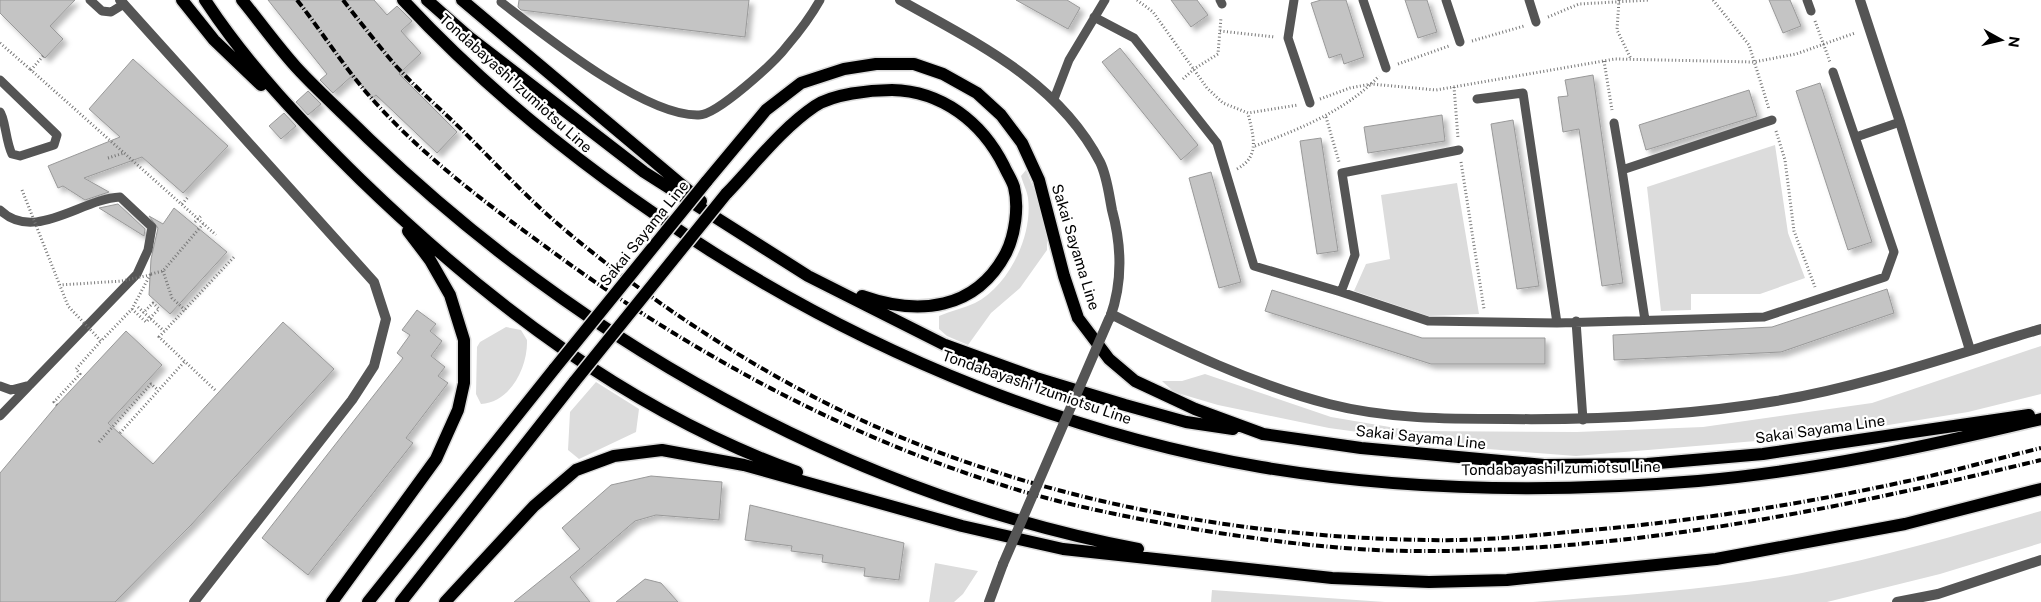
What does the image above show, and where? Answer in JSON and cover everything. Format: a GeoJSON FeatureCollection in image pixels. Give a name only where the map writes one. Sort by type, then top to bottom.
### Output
{"type":"FeatureCollection","features":[{"type":"Feature","properties":{"kind":"main road"},"geometry":{"type":"LineString","coordinates":[[182,0],[214,40],[371,189],[476,283],[540,334],[598,373],[658,407],[721,439],[786,468],[898,508]]}},
{"type":"Feature","properties":{"kind":"main road"},"geometry":{"type":"LineString","coordinates":[[205,0],[228,33],[302,122]]}},
{"type":"Feature","properties":{"kind":"main road"},"geometry":{"type":"LineString","coordinates":[[242,0],[296,67],[413,181],[467,226],[586,315],[714,394],[798,437],[890,477],[992,514],[1080,538],[1251,570]]}},
{"type":"Feature","properties":{"kind":"main road","name":"Tondabayashi Izumiotsu Line"},"geometry":{"type":"LineString","coordinates":[[403,0],[457,56],[548,137],[649,212],[773,291],[843,328],[927,367],[1086,424],[1186,451],[1260,467],[1426,485],[1502,488],[1650,484],[1703,480],[1870,456],[1976,435],[2041,419]]}},
{"type":"Feature","properties":{"kind":"main road"},"geometry":{"type":"LineString","coordinates":[[428,0],[469,36],[644,172],[808,276],[945,345],[1036,378],[1186,422],[1263,434]]}},
{"type":"Feature","properties":{"kind":"main road"},"geometry":{"type":"LineString","coordinates":[[462,0],[743,235]]}},
{"type":"Feature","properties":{"kind":"main road","name":"Sakai Sayama Line"},"geometry":{"type":"LineString","coordinates":[[368,602],[555,368],[766,110],[801,83],[844,69],[876,64],[914,64],[943,74],[977,93],[1001,115],[1022,143],[1039,180],[1064,276],[1078,318],[1109,360],[1143,385],[1195,409],[1263,434],[1361,448],[1544,465],[1646,464],[1763,454],[2041,413]]}},
{"type":"Feature","properties":{"kind":"main road"},"geometry":{"type":"LineString","coordinates":[[400,602],[726,194],[785,132],[816,105],[851,94],[904,91],[932,97],[957,109],[980,130],[998,155],[1014,187],[1016,215],[1011,242],[996,271],[973,293],[943,304],[911,307],[881,302],[808,276]]}},
{"type":"Feature","properties":{"kind":"main road"},"geometry":{"type":"LineString","coordinates":[[332,602],[436,458],[458,410],[464,383],[464,340],[450,295],[430,260],[371,189]]}},
{"type":"Feature","properties":{"kind":"main road"},"geometry":{"type":"LineString","coordinates":[[445,602],[534,506],[576,470],[614,456],[662,450],[744,465],[962,526],[1064,549],[1332,578],[1429,582],[1507,580],[1716,559],[1905,524],[2041,489]]}},
{"type":"Feature","properties":{"kind":"street"},"geometry":{"type":"LineString","coordinates":[[900,0],[1003,58],[1054,99],[1078,126],[1101,164],[1116,223],[1121,258],[1119,282],[1110,316],[1003,564],[989,602]]}},
{"type":"Feature","properties":{"kind":"street"},"geometry":{"type":"LineString","coordinates":[[1860,0],[1900,122],[1970,350]]}},
{"type":"Feature","properties":{"kind":"street"},"geometry":{"type":"LineString","coordinates":[[122,2],[374,282],[386,319],[374,366],[352,400],[194,602]]}},
{"type":"Feature","properties":{"kind":"street"},"geometry":{"type":"LineString","coordinates":[[1110,316],[1264,384],[1330,404],[1435,418],[1583,420],[1701,411],[1776,401],[1896,373],[2041,329]]}},
{"type":"Feature","properties":{"kind":"street"},"geometry":{"type":"LineString","coordinates":[[1897,602],[1938,594],[2041,560]]}},
{"type":"Feature","properties":{"kind":"lane"},"geometry":{"type":"LineString","coordinates":[[90,0],[102,11],[111,12],[122,2]]}},
{"type":"Feature","properties":{"kind":"lane"},"geometry":{"type":"LineString","coordinates":[[501,2],[570,54],[642,100],[681,113],[701,116],[725,104],[786,48],[820,0]]}},
{"type":"Feature","properties":{"kind":"lane"},"geometry":{"type":"LineString","coordinates":[[1054,99],[1069,60],[1105,0]]}},
{"type":"Feature","properties":{"kind":"lane"},"geometry":{"type":"LineString","coordinates":[[1294,0],[1288,38],[1310,104]]}},
{"type":"Feature","properties":{"kind":"lane"},"geometry":{"type":"LineString","coordinates":[[1363,0],[1386,68]]}},
{"type":"Feature","properties":{"kind":"lane"},"geometry":{"type":"LineString","coordinates":[[1446,0],[1460,42]]}},
{"type":"Feature","properties":{"kind":"lane"},"geometry":{"type":"LineString","coordinates":[[1529,0],[1536,22]]}},
{"type":"Feature","properties":{"kind":"lane"},"geometry":{"type":"LineString","coordinates":[[1807,0],[1811,11]]}},
{"type":"Feature","properties":{"kind":"lane"},"geometry":{"type":"LineString","coordinates":[[1094,17],[1134,38],[1217,143],[1254,266],[1428,321],[1556,323],[1764,317],[1885,277],[1894,252],[1833,72]]}},
{"type":"Feature","properties":{"kind":"lane"},"geometry":{"type":"LineString","coordinates":[[0,80],[57,135],[54,145],[20,156],[12,154],[7,144],[3,115],[0,112]]}},
{"type":"Feature","properties":{"kind":"lane"},"geometry":{"type":"LineString","coordinates":[[1477,99],[1523,93],[1556,323]]}},
{"type":"Feature","properties":{"kind":"lane"},"geometry":{"type":"LineString","coordinates":[[1622,170],[1772,120]]}},
{"type":"Feature","properties":{"kind":"lane"},"geometry":{"type":"LineString","coordinates":[[1856,137],[1900,122]]}},
{"type":"Feature","properties":{"kind":"lane"},"geometry":{"type":"LineString","coordinates":[[1614,123],[1645,320]]}},
{"type":"Feature","properties":{"kind":"lane"},"geometry":{"type":"LineString","coordinates":[[1341,292],[1355,255],[1342,173],[1459,150]]}},
{"type":"Feature","properties":{"kind":"lane"},"geometry":{"type":"LineString","coordinates":[[0,210],[6,216],[27,223],[40,222],[100,199],[120,197],[152,227],[148,250],[137,274],[0,416]]}},
{"type":"Feature","properties":{"kind":"lane"},"geometry":{"type":"LineString","coordinates":[[1576,321],[1583,420]]}},
{"type":"Feature","properties":{"kind":"lane"},"geometry":{"type":"LineString","coordinates":[[0,386],[11,390],[32,384]]}},
{"type":"Feature","properties":{"kind":"path"},"geometry":{"type":"LineString","coordinates":[[1137,0],[1153,12],[1207,88],[1223,103],[1248,113],[1310,104],[1350,88],[1371,84],[1436,90],[1483,80],[1604,61],[1631,59],[1754,62],[1796,54],[1855,33]]}},
{"type":"Feature","properties":{"kind":"path"},"geometry":{"type":"LineString","coordinates":[[1619,0],[1618,30],[1631,59]]}},
{"type":"Feature","properties":{"kind":"path"},"geometry":{"type":"LineString","coordinates":[[1255,146],[1326,116],[1371,84],[1386,68],[1460,42],[1483,39],[1536,22],[1579,4],[1619,0],[1650,0]]}},
{"type":"Feature","properties":{"kind":"path"},"geometry":{"type":"LineString","coordinates":[[1713,0],[1749,45],[1785,160],[1794,231],[1819,298]]}},
{"type":"Feature","properties":{"kind":"path"},"geometry":{"type":"LineString","coordinates":[[1194,69],[1218,54],[1221,2]]}},
{"type":"Feature","properties":{"kind":"path"},"geometry":{"type":"LineString","coordinates":[[1811,11],[1833,72]]}},
{"type":"Feature","properties":{"kind":"path"},"geometry":{"type":"LineString","coordinates":[[1220,31],[1288,38]]}},
{"type":"Feature","properties":{"kind":"path"},"geometry":{"type":"LineString","coordinates":[[0,42],[216,236]]}},
{"type":"Feature","properties":{"kind":"path"},"geometry":{"type":"LineString","coordinates":[[31,70],[43,56]]}},
{"type":"Feature","properties":{"kind":"path"},"geometry":{"type":"LineString","coordinates":[[1604,61],[1614,123]]}},
{"type":"Feature","properties":{"kind":"path"},"geometry":{"type":"LineString","coordinates":[[1454,87],[1459,150],[1486,322]]}},
{"type":"Feature","properties":{"kind":"path"},"geometry":{"type":"LineString","coordinates":[[1226,175],[1246,164],[1255,146],[1248,113]]}},
{"type":"Feature","properties":{"kind":"path"},"geometry":{"type":"LineString","coordinates":[[1326,116],[1342,173]]}},
{"type":"Feature","properties":{"kind":"path"},"geometry":{"type":"LineString","coordinates":[[108,158],[124,153]]}},
{"type":"Feature","properties":{"kind":"path"},"geometry":{"type":"LineString","coordinates":[[22,190],[68,306],[101,341]]}},
{"type":"Feature","properties":{"kind":"path"},"geometry":{"type":"LineString","coordinates":[[182,204],[189,196]]}},
{"type":"Feature","properties":{"kind":"path"},"geometry":{"type":"LineString","coordinates":[[195,222],[201,216]]}},
{"type":"Feature","properties":{"kind":"path"},"geometry":{"type":"LineString","coordinates":[[60,285],[122,280],[163,271],[203,224]]}},
{"type":"Feature","properties":{"kind":"path"},"geometry":{"type":"LineString","coordinates":[[215,390],[159,337],[234,257]]}},
{"type":"Feature","properties":{"kind":"path"},"geometry":{"type":"LineString","coordinates":[[163,271],[172,298],[185,310]]}},
{"type":"Feature","properties":{"kind":"path"},"geometry":{"type":"LineString","coordinates":[[57,405],[54,402],[80,374],[76,369],[132,309],[150,275]]}},
{"type":"Feature","properties":{"kind":"path"},"geometry":{"type":"LineString","coordinates":[[132,309],[146,322],[159,309],[153,303],[144,313]]}},
{"type":"Feature","properties":{"kind":"path"},"geometry":{"type":"LineString","coordinates":[[138,307],[164,331]]}},
{"type":"Feature","properties":{"kind":"path"},"geometry":{"type":"LineString","coordinates":[[120,433],[185,361]]}},
{"type":"Feature","properties":{"kind":"path"},"geometry":{"type":"LineString","coordinates":[[99,442],[152,384],[158,390]]}},
{"type":"Feature","properties":{"kind":"shaded area"},"geometry":{"type":"Polygon","coordinates":[[[1775,145],[1788,233],[1805,278],[1760,294],[1691,294],[1691,310],[1661,311],[1647,187],[1775,145]]]}},
{"type":"Feature","properties":{"kind":"shaded area"},"geometry":{"type":"Polygon","coordinates":[[[1026,170],[1037,196],[1047,238],[1047,250],[1020,288],[991,313],[968,345],[947,336],[939,329],[939,316],[975,303],[998,285],[1008,272],[1016,258],[1027,228],[1028,198],[1021,176],[1026,170]]]}},
{"type":"Feature","properties":{"kind":"shaded area"},"geometry":{"type":"Polygon","coordinates":[[[1457,183],[1479,314],[1428,316],[1354,291],[1366,264],[1390,259],[1381,195],[1457,183]]]}},
{"type":"Feature","properties":{"kind":"shaded area"},"geometry":{"type":"Polygon","coordinates":[[[506,327],[521,330],[527,340],[521,372],[509,390],[501,397],[481,404],[476,394],[477,347],[480,342],[506,327]]]}},
{"type":"Feature","properties":{"kind":"shaded area"},"geometry":{"type":"Polygon","coordinates":[[[2041,346],[2041,394],[1968,412],[1827,435],[1576,456],[1475,448],[1329,428],[1218,405],[1174,392],[1162,381],[1182,381],[1205,374],[1331,417],[1413,431],[1577,432],[1703,427],[1872,403],[2041,346]]]}},
{"type":"Feature","properties":{"kind":"shaded area"},"geometry":{"type":"Polygon","coordinates":[[[596,382],[639,409],[636,432],[579,459],[568,450],[570,412],[596,382]]]}},
{"type":"Feature","properties":{"kind":"shaded area"},"geometry":{"type":"Polygon","coordinates":[[[2041,511],[2041,543],[1940,574],[1827,602],[1533,602],[1702,588],[1769,579],[1832,567],[1952,537],[2041,511]]]}},
{"type":"Feature","properties":{"kind":"shaded area"},"geometry":{"type":"Polygon","coordinates":[[[935,563],[978,571],[963,594],[954,602],[929,602],[935,563]]]}},
{"type":"Feature","properties":{"kind":"shaded area"},"geometry":{"type":"Polygon","coordinates":[[[1212,590],[1385,602],[1211,602],[1212,590]]]}},
{"type":"Feature","properties":{"kind":"building"},"geometry":{"type":"Polygon","coordinates":[[[0,0],[75,0],[50,26],[63,39],[45,58],[0,13],[0,0]]]}},
{"type":"Feature","properties":{"kind":"building"},"geometry":{"type":"Polygon","coordinates":[[[268,0],[374,0],[387,15],[397,6],[412,21],[401,31],[421,53],[399,74],[457,132],[437,153],[376,95],[372,98],[353,75],[333,93],[320,80],[327,74],[268,0]]]}},
{"type":"Feature","properties":{"kind":"building"},"geometry":{"type":"Polygon","coordinates":[[[519,0],[749,0],[745,37],[521,10],[518,7],[519,0]]]}},
{"type":"Feature","properties":{"kind":"building"},"geometry":{"type":"Polygon","coordinates":[[[1016,0],[1067,0],[1080,8],[1068,29],[1016,0]]]}},
{"type":"Feature","properties":{"kind":"building"},"geometry":{"type":"Polygon","coordinates":[[[1171,0],[1197,0],[1208,15],[1191,27],[1171,0]]]}},
{"type":"Feature","properties":{"kind":"building"},"geometry":{"type":"Polygon","coordinates":[[[1321,0],[1346,0],[1364,57],[1344,64],[1341,54],[1329,58],[1311,3],[1321,0]]]}},
{"type":"Feature","properties":{"kind":"building"},"geometry":{"type":"Polygon","coordinates":[[[1405,0],[1427,0],[1437,32],[1418,38],[1405,0]]]}},
{"type":"Feature","properties":{"kind":"building"},"geometry":{"type":"Polygon","coordinates":[[[1769,0],[1790,0],[1801,26],[1783,33],[1769,0]]]}},
{"type":"Feature","properties":{"kind":"building"},"geometry":{"type":"Polygon","coordinates":[[[1120,48],[1198,145],[1181,160],[1102,62],[1120,48]]]}},
{"type":"Feature","properties":{"kind":"building"},"geometry":{"type":"Polygon","coordinates":[[[133,59],[228,146],[183,193],[142,157],[84,178],[109,192],[85,200],[63,186],[58,188],[48,166],[120,137],[89,109],[133,59]]]}},
{"type":"Feature","properties":{"kind":"building"},"geometry":{"type":"Polygon","coordinates":[[[1593,75],[1623,283],[1602,286],[1579,129],[1563,132],[1558,97],[1568,96],[1565,80],[1593,75]]]}},
{"type":"Feature","properties":{"kind":"building"},"geometry":{"type":"Polygon","coordinates":[[[1820,83],[1872,242],[1848,250],[1796,91],[1820,83]]]}},
{"type":"Feature","properties":{"kind":"building"},"geometry":{"type":"Polygon","coordinates":[[[1749,90],[1757,116],[1646,150],[1639,125],[1749,90]]]}},
{"type":"Feature","properties":{"kind":"building"},"geometry":{"type":"Polygon","coordinates":[[[308,91],[321,104],[308,115],[296,102],[308,91]]]}},
{"type":"Feature","properties":{"kind":"building"},"geometry":{"type":"Polygon","coordinates":[[[284,113],[296,126],[281,139],[269,126],[284,113]]]}},
{"type":"Feature","properties":{"kind":"building"},"geometry":{"type":"Polygon","coordinates":[[[1442,115],[1445,141],[1368,153],[1364,127],[1442,115]]]}},
{"type":"Feature","properties":{"kind":"building"},"geometry":{"type":"Polygon","coordinates":[[[1513,120],[1539,286],[1517,289],[1491,124],[1513,120]]]}},
{"type":"Feature","properties":{"kind":"building"},"geometry":{"type":"Polygon","coordinates":[[[1321,138],[1338,251],[1317,254],[1300,141],[1321,138]]]}},
{"type":"Feature","properties":{"kind":"building"},"geometry":{"type":"Polygon","coordinates":[[[1211,172],[1241,282],[1219,288],[1189,178],[1211,172]]]}},
{"type":"Feature","properties":{"kind":"building"},"geometry":{"type":"Polygon","coordinates":[[[118,204],[145,229],[144,236],[99,208],[118,204]]]}},
{"type":"Feature","properties":{"kind":"building"},"geometry":{"type":"Polygon","coordinates":[[[174,208],[227,252],[170,314],[149,295],[151,259],[158,228],[149,216],[163,224],[174,208]]]}},
{"type":"Feature","properties":{"kind":"building"},"geometry":{"type":"Polygon","coordinates":[[[1887,289],[1894,313],[1781,352],[1614,360],[1613,335],[1772,327],[1887,289]]]}},
{"type":"Feature","properties":{"kind":"building"},"geometry":{"type":"Polygon","coordinates":[[[1272,290],[1422,338],[1545,338],[1545,364],[1431,364],[1265,311],[1272,290]]]}},
{"type":"Feature","properties":{"kind":"building"},"geometry":{"type":"Polygon","coordinates":[[[417,310],[436,324],[430,331],[442,341],[431,356],[445,367],[438,376],[448,383],[406,438],[413,443],[308,575],[262,538],[403,358],[397,353],[410,335],[402,330],[417,310]]]}},
{"type":"Feature","properties":{"kind":"building"},"geometry":{"type":"Polygon","coordinates":[[[283,322],[334,369],[191,525],[115,602],[0,602],[0,473],[57,405],[126,331],[162,365],[108,423],[153,464],[283,322]]]}},
{"type":"Feature","properties":{"kind":"building"},"geometry":{"type":"Polygon","coordinates":[[[651,476],[722,482],[719,520],[656,515],[635,521],[570,577],[590,602],[514,602],[580,549],[562,528],[611,485],[651,476]]]}},
{"type":"Feature","properties":{"kind":"building"},"geometry":{"type":"Polygon","coordinates":[[[750,505],[904,543],[899,580],[864,576],[865,568],[822,562],[823,555],[791,551],[792,546],[745,540],[750,505]]]}},
{"type":"Feature","properties":{"kind":"building"},"geometry":{"type":"Polygon","coordinates":[[[645,579],[661,583],[678,602],[616,602],[645,579]]]}},
{"type":"Feature","properties":{"kind":"railway"},"geometry":{"type":"LineString","coordinates":[[297,0],[363,88],[412,140],[520,228],[649,318],[762,384],[820,413],[940,464],[1051,499],[1125,516],[1200,530],[1315,545],[1402,551],[1508,549],[1585,544],[1738,524],[1966,478],[2041,460]]}},
{"type":"Feature","properties":{"kind":"railway"},"geometry":{"type":"LineString","coordinates":[[343,0],[396,66],[526,195],[552,219],[654,299],[718,342],[816,398],[887,431],[960,460],[1036,484],[1113,504],[1191,519],[1270,530],[1349,537],[1462,540],[1533,536],[1650,524],[1773,507],[1912,480],[2041,448]]}}]}
